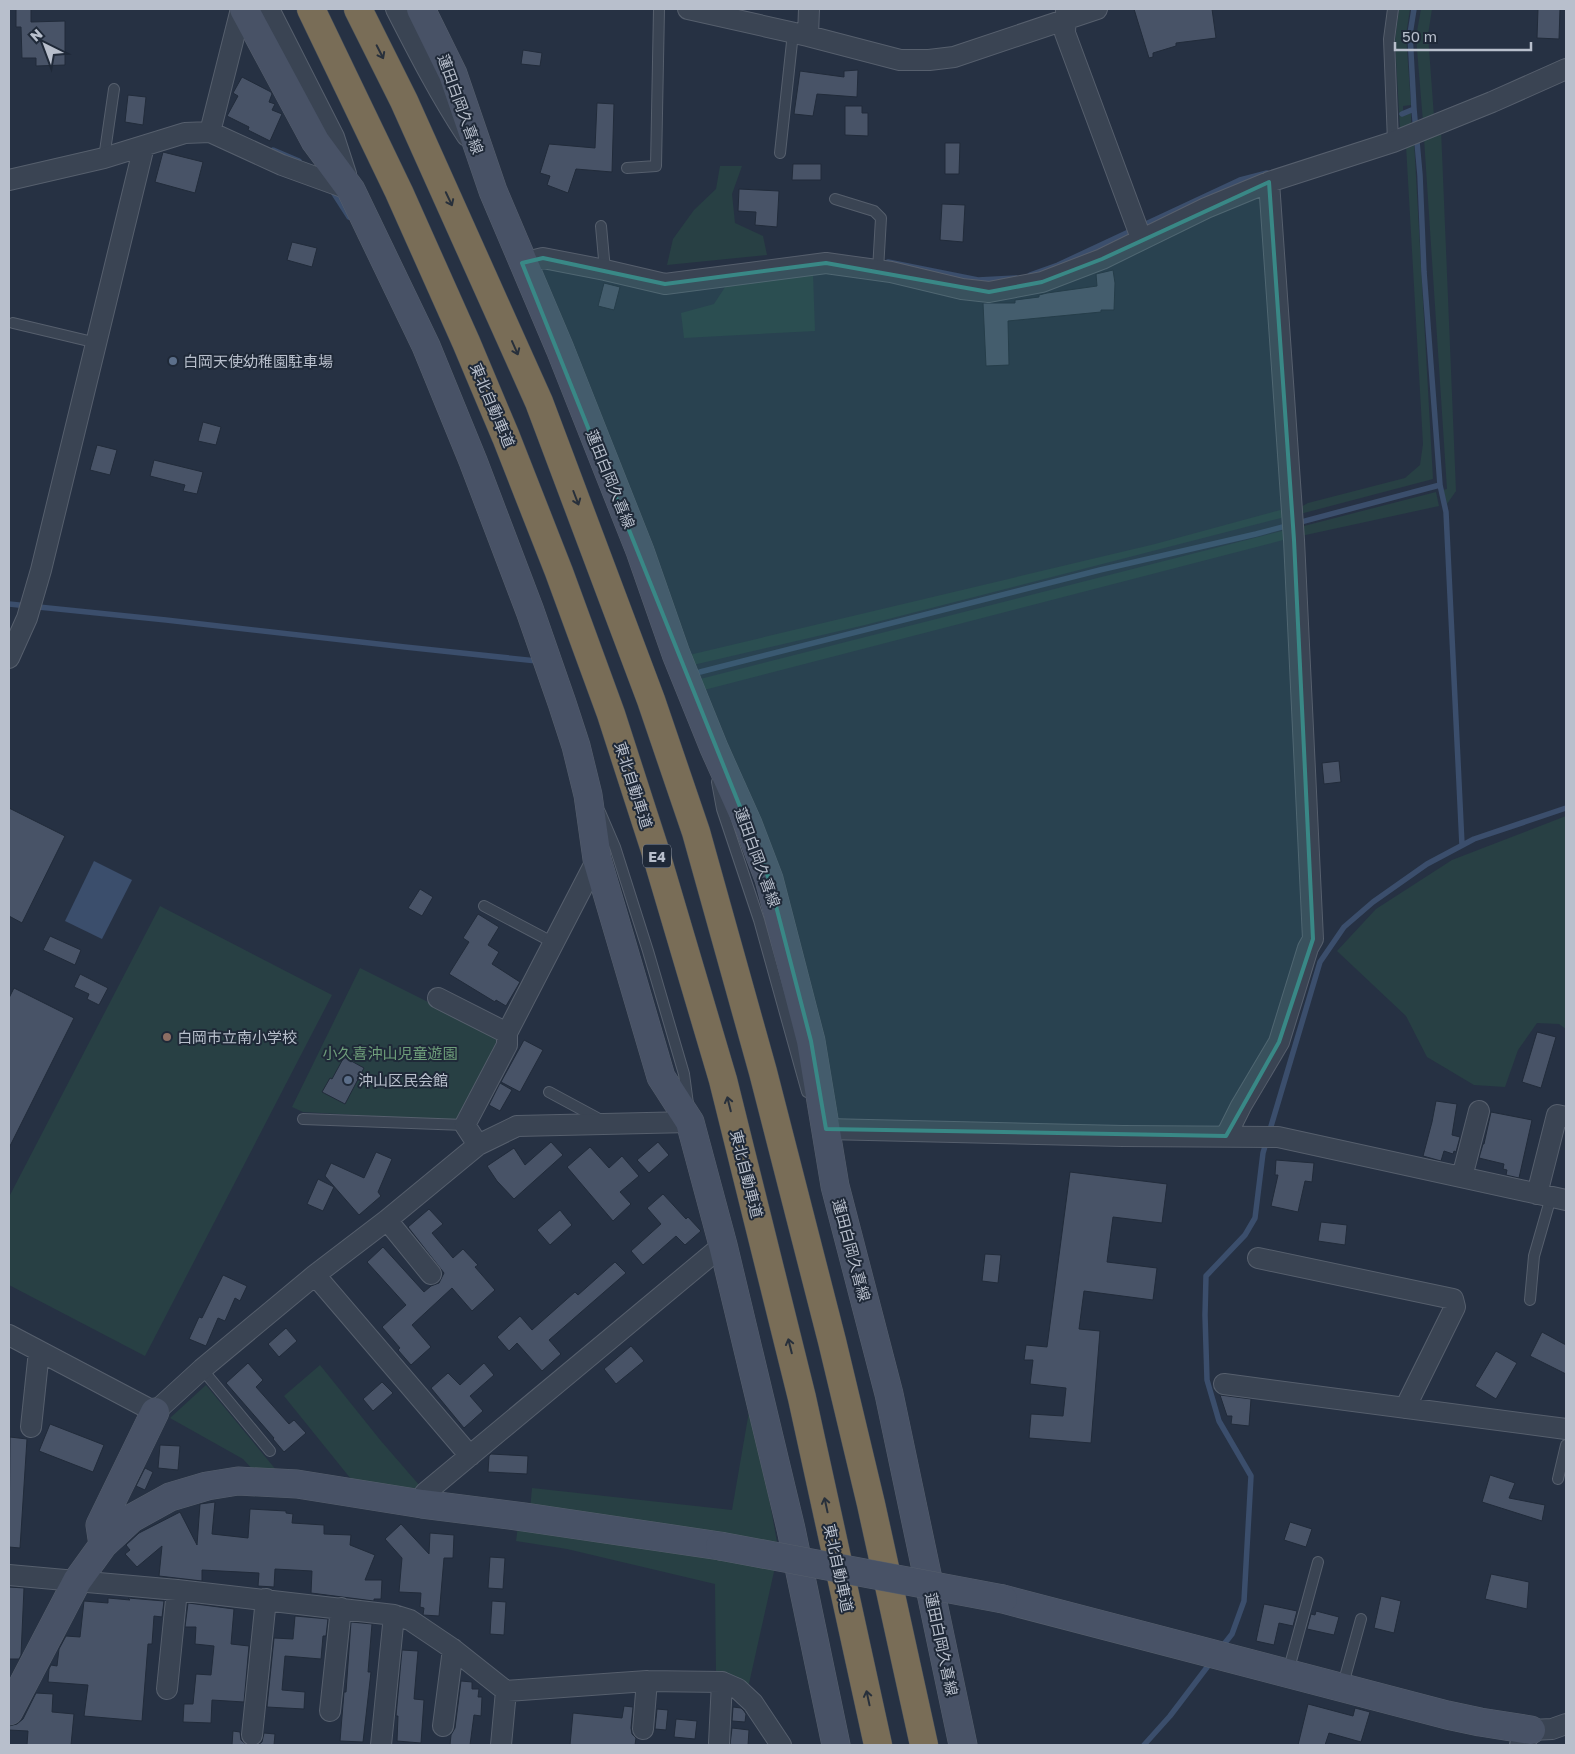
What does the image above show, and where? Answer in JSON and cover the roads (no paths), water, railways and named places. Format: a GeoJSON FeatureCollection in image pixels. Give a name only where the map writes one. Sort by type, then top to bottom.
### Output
{"type":"FeatureCollection","features":[{"type":"Feature","properties":{"kind":"highway","name":"東北自動車道"},"geometry":{"type":"LineString","coordinates":[[311,9],[399,192],[470,350],[560,572],[611,714],[654,847],[734,1126],[802,1398],[878,1745]]}},
{"type":"Feature","properties":{"kind":"highway"},"geometry":{"type":"LineString","coordinates":[[358,9],[413,119],[539,402],[651,700],[696,832],[766,1082],[832,1341],[871,1504],[924,1745]]}},
{"type":"Feature","properties":{"kind":"street"},"geometry":{"type":"LineString","coordinates":[[210,132],[243,9]]}},
{"type":"Feature","properties":{"kind":"street"},"geometry":{"type":"LineString","coordinates":[[243,9],[314,141],[351,190]]}},
{"type":"Feature","properties":{"kind":"street"},"geometry":{"type":"LineString","coordinates":[[269,9],[334,137],[351,190],[426,346],[473,461],[530,611],[576,746],[588,795],[597,860],[661,1077],[690,1122],[723,1244],[791,1530],[836,1745]]}},
{"type":"Feature","properties":{"kind":"street"},"geometry":{"type":"LineString","coordinates":[[396,9],[446,105],[478,152]]}},
{"type":"Feature","properties":{"kind":"street","name":"蓮田白岡久喜線"},"geometry":{"type":"LineString","coordinates":[[421,9],[452,74],[478,152],[640,550],[676,654],[714,748],[748,824],[769,879],[810,1041],[835,1186],[889,1394],[963,1745]]}},
{"type":"Feature","properties":{"kind":"street"},"geometry":{"type":"LineString","coordinates":[[688,9],[801,34],[900,60],[928,60],[954,57],[1066,14],[1097,9]]}},
{"type":"Feature","properties":{"kind":"street"},"geometry":{"type":"LineString","coordinates":[[801,34],[809,9]]}},
{"type":"Feature","properties":{"kind":"street"},"geometry":{"type":"LineString","coordinates":[[1066,14],[1065,33],[1141,238]]}},
{"type":"Feature","properties":{"kind":"street"},"geometry":{"type":"LineString","coordinates":[[522,263],[543,258],[665,284],[826,263],[878,270],[962,289],[989,292],[1042,282],[1102,259],[1141,238],[1269,182],[1397,140],[1566,69]]}},
{"type":"Feature","properties":{"kind":"street"},"geometry":{"type":"LineString","coordinates":[[9,180],[104,158],[185,133],[210,132],[282,165],[351,190]]}},
{"type":"Feature","properties":{"kind":"street"},"geometry":{"type":"LineString","coordinates":[[9,658],[27,618],[41,570],[144,146]]}},
{"type":"Feature","properties":{"kind":"street"},"geometry":{"type":"LineString","coordinates":[[1226,1136],[1241,1106],[1280,1042],[1308,948],[1313,939],[1292,503],[1269,182]]}},
{"type":"Feature","properties":{"kind":"street"},"geometry":{"type":"LineString","coordinates":[[478,1145],[465,1126],[507,1045],[507,1033],[597,860]]}},
{"type":"Feature","properties":{"kind":"street"},"geometry":{"type":"LineString","coordinates":[[438,998],[507,1033]]}},
{"type":"Feature","properties":{"kind":"street"},"geometry":{"type":"LineString","coordinates":[[1462,1178],[1479,1111]]}},
{"type":"Feature","properties":{"kind":"street"},"geometry":{"type":"LineString","coordinates":[[826,1129],[1123,1136],[1278,1137],[1551,1197],[1557,1115],[1566,1117]]}},
{"type":"Feature","properties":{"kind":"street"},"geometry":{"type":"LineString","coordinates":[[103,1545],[100,1525],[155,1412],[202,1369],[315,1275],[478,1145],[517,1126],[690,1122]]}},
{"type":"Feature","properties":{"kind":"street"},"geometry":{"type":"LineString","coordinates":[[386,1220],[431,1274]]}},
{"type":"Feature","properties":{"kind":"street"},"geometry":{"type":"LineString","coordinates":[[422,1504],[425,1493],[723,1244]]}},
{"type":"Feature","properties":{"kind":"street"},"geometry":{"type":"LineString","coordinates":[[1258,1258],[1453,1299],[1455,1307],[1405,1408]]}},
{"type":"Feature","properties":{"kind":"street"},"geometry":{"type":"LineString","coordinates":[[315,1275],[470,1456]]}},
{"type":"Feature","properties":{"kind":"street"},"geometry":{"type":"LineString","coordinates":[[9,1335],[155,1412]]}},
{"type":"Feature","properties":{"kind":"street"},"geometry":{"type":"LineString","coordinates":[[31,1427],[39,1351]]}},
{"type":"Feature","properties":{"kind":"street"},"geometry":{"type":"LineString","coordinates":[[1224,1384],[1566,1429]]}},
{"type":"Feature","properties":{"kind":"street"},"geometry":{"type":"LineString","coordinates":[[9,1711],[77,1580],[103,1545],[132,1518],[170,1497],[207,1486],[238,1481],[298,1484],[422,1504],[720,1546],[1004,1599],[1447,1715],[1545,1735]]}},
{"type":"Feature","properties":{"kind":"street"},"geometry":{"type":"LineString","coordinates":[[9,1575],[266,1599],[394,1615],[410,1620],[506,1691],[647,1681],[722,1682],[738,1689],[753,1703],[781,1745]]}},
{"type":"Feature","properties":{"kind":"street"},"geometry":{"type":"LineString","coordinates":[[167,1689],[177,1590]]}},
{"type":"Feature","properties":{"kind":"street"},"geometry":{"type":"LineString","coordinates":[[252,1734],[266,1599]]}},
{"type":"Feature","properties":{"kind":"street"},"geometry":{"type":"LineString","coordinates":[[330,1710],[341,1608]]}},
{"type":"Feature","properties":{"kind":"street"},"geometry":{"type":"LineString","coordinates":[[381,1745],[394,1615]]}},
{"type":"Feature","properties":{"kind":"street"},"geometry":{"type":"LineString","coordinates":[[443,1726],[453,1650]]}},
{"type":"Feature","properties":{"kind":"street"},"geometry":{"type":"LineString","coordinates":[[644,1729],[647,1681]]}},
{"type":"Feature","properties":{"kind":"street"},"geometry":{"type":"LineString","coordinates":[[719,1742],[722,1682]]}},
{"type":"Feature","properties":{"kind":"street"},"geometry":{"type":"LineString","coordinates":[[502,1745],[506,1691]]}},
{"type":"Feature","properties":{"kind":"lane"},"geometry":{"type":"LineString","coordinates":[[627,168],[656,166],[659,9]]}},
{"type":"Feature","properties":{"kind":"lane"},"geometry":{"type":"LineString","coordinates":[[1393,9],[1389,39],[1397,140]]}},
{"type":"Feature","properties":{"kind":"lane"},"geometry":{"type":"LineString","coordinates":[[780,153],[801,34]]}},
{"type":"Feature","properties":{"kind":"lane"},"geometry":{"type":"LineString","coordinates":[[104,158],[114,88]]}},
{"type":"Feature","properties":{"kind":"lane"},"geometry":{"type":"LineString","coordinates":[[835,199],[874,211],[881,218],[878,270]]}},
{"type":"Feature","properties":{"kind":"lane"},"geometry":{"type":"LineString","coordinates":[[601,226],[604,270]]}},
{"type":"Feature","properties":{"kind":"lane"},"geometry":{"type":"LineString","coordinates":[[13,323],[97,343]]}},
{"type":"Feature","properties":{"kind":"lane"},"geometry":{"type":"LineString","coordinates":[[588,795],[603,817],[615,847],[648,951],[684,1074],[690,1122]]}},
{"type":"Feature","properties":{"kind":"lane"},"geometry":{"type":"LineString","coordinates":[[484,906],[554,943]]}},
{"type":"Feature","properties":{"kind":"lane"},"geometry":{"type":"LineString","coordinates":[[549,1092],[609,1124]]}},
{"type":"Feature","properties":{"kind":"lane"},"geometry":{"type":"LineString","coordinates":[[303,1119],[465,1126]]}},
{"type":"Feature","properties":{"kind":"lane"},"geometry":{"type":"LineString","coordinates":[[1530,1300],[1534,1256],[1551,1197]]}},
{"type":"Feature","properties":{"kind":"lane"},"geometry":{"type":"LineString","coordinates":[[202,1369],[270,1451]]}},
{"type":"Feature","properties":{"kind":"lane"},"geometry":{"type":"LineString","coordinates":[[1558,1479],[1566,1445]]}},
{"type":"Feature","properties":{"kind":"lane"},"geometry":{"type":"LineString","coordinates":[[1288,1674],[1318,1562]]}},
{"type":"Feature","properties":{"kind":"lane"},"geometry":{"type":"LineString","coordinates":[[1342,1688],[1361,1619]]}},
{"type":"Feature","properties":{"kind":"water"},"geometry":{"type":"Polygon","coordinates":[[[94,861],[132,880],[102,939],[65,921],[94,861]]]}},
{"type":"Feature","properties":{"kind":"waterway"},"geometry":{"type":"LineString","coordinates":[[700,672],[1100,570],[1256,534],[1440,485],[1414,109],[1410,34],[1414,9]]}},
{"type":"Feature","properties":{"kind":"waterway"},"geometry":{"type":"LineString","coordinates":[[1402,114],[1414,109]]}},
{"type":"Feature","properties":{"kind":"waterway"},"geometry":{"type":"LineString","coordinates":[[273,150],[299,161]]}},
{"type":"Feature","properties":{"kind":"waterway"},"geometry":{"type":"LineString","coordinates":[[1030,275],[1058,265],[1240,180],[1267,173]]}},
{"type":"Feature","properties":{"kind":"waterway"},"geometry":{"type":"LineString","coordinates":[[331,189],[349,217]]}},
{"type":"Feature","properties":{"kind":"waterway"},"geometry":{"type":"LineString","coordinates":[[888,262],[978,280],[1016,278]]}},
{"type":"Feature","properties":{"kind":"waterway"},"geometry":{"type":"LineString","coordinates":[[1440,485],[1446,512],[1462,845]]}},
{"type":"Feature","properties":{"kind":"waterway"},"geometry":{"type":"LineString","coordinates":[[9,604],[537,661]]}},
{"type":"Feature","properties":{"kind":"waterway"},"geometry":{"type":"LineString","coordinates":[[1221,1648],[1232,1634],[1244,1601],[1251,1476],[1219,1421],[1207,1380],[1206,1276],[1245,1235],[1255,1218],[1263,1153],[1320,962],[1344,927],[1373,902],[1427,864],[1474,839],[1566,808]]}},
{"type":"Feature","properties":{"kind":"waterway"},"geometry":{"type":"LineString","coordinates":[[1144,1745],[1170,1716],[1211,1662]]}},
{"type":"Feature","properties":{"kind":"place","name":"白岡天使幼稚園駐車場"},"geometry":{"type":"Point","coordinates":[173,361]}},
{"type":"Feature","properties":{"kind":"place","name":"白岡市立南小学校"},"geometry":{"type":"Point","coordinates":[167,1037]}},
{"type":"Feature","properties":{"kind":"place","name":"沖山区民会館"},"geometry":{"type":"Point","coordinates":[348,1080]}},
{"type":"Feature","properties":{"kind":"park label","name":"小久喜沖山児童遊園"},"geometry":{"type":"Point","coordinates":[390,1053]}}]}
